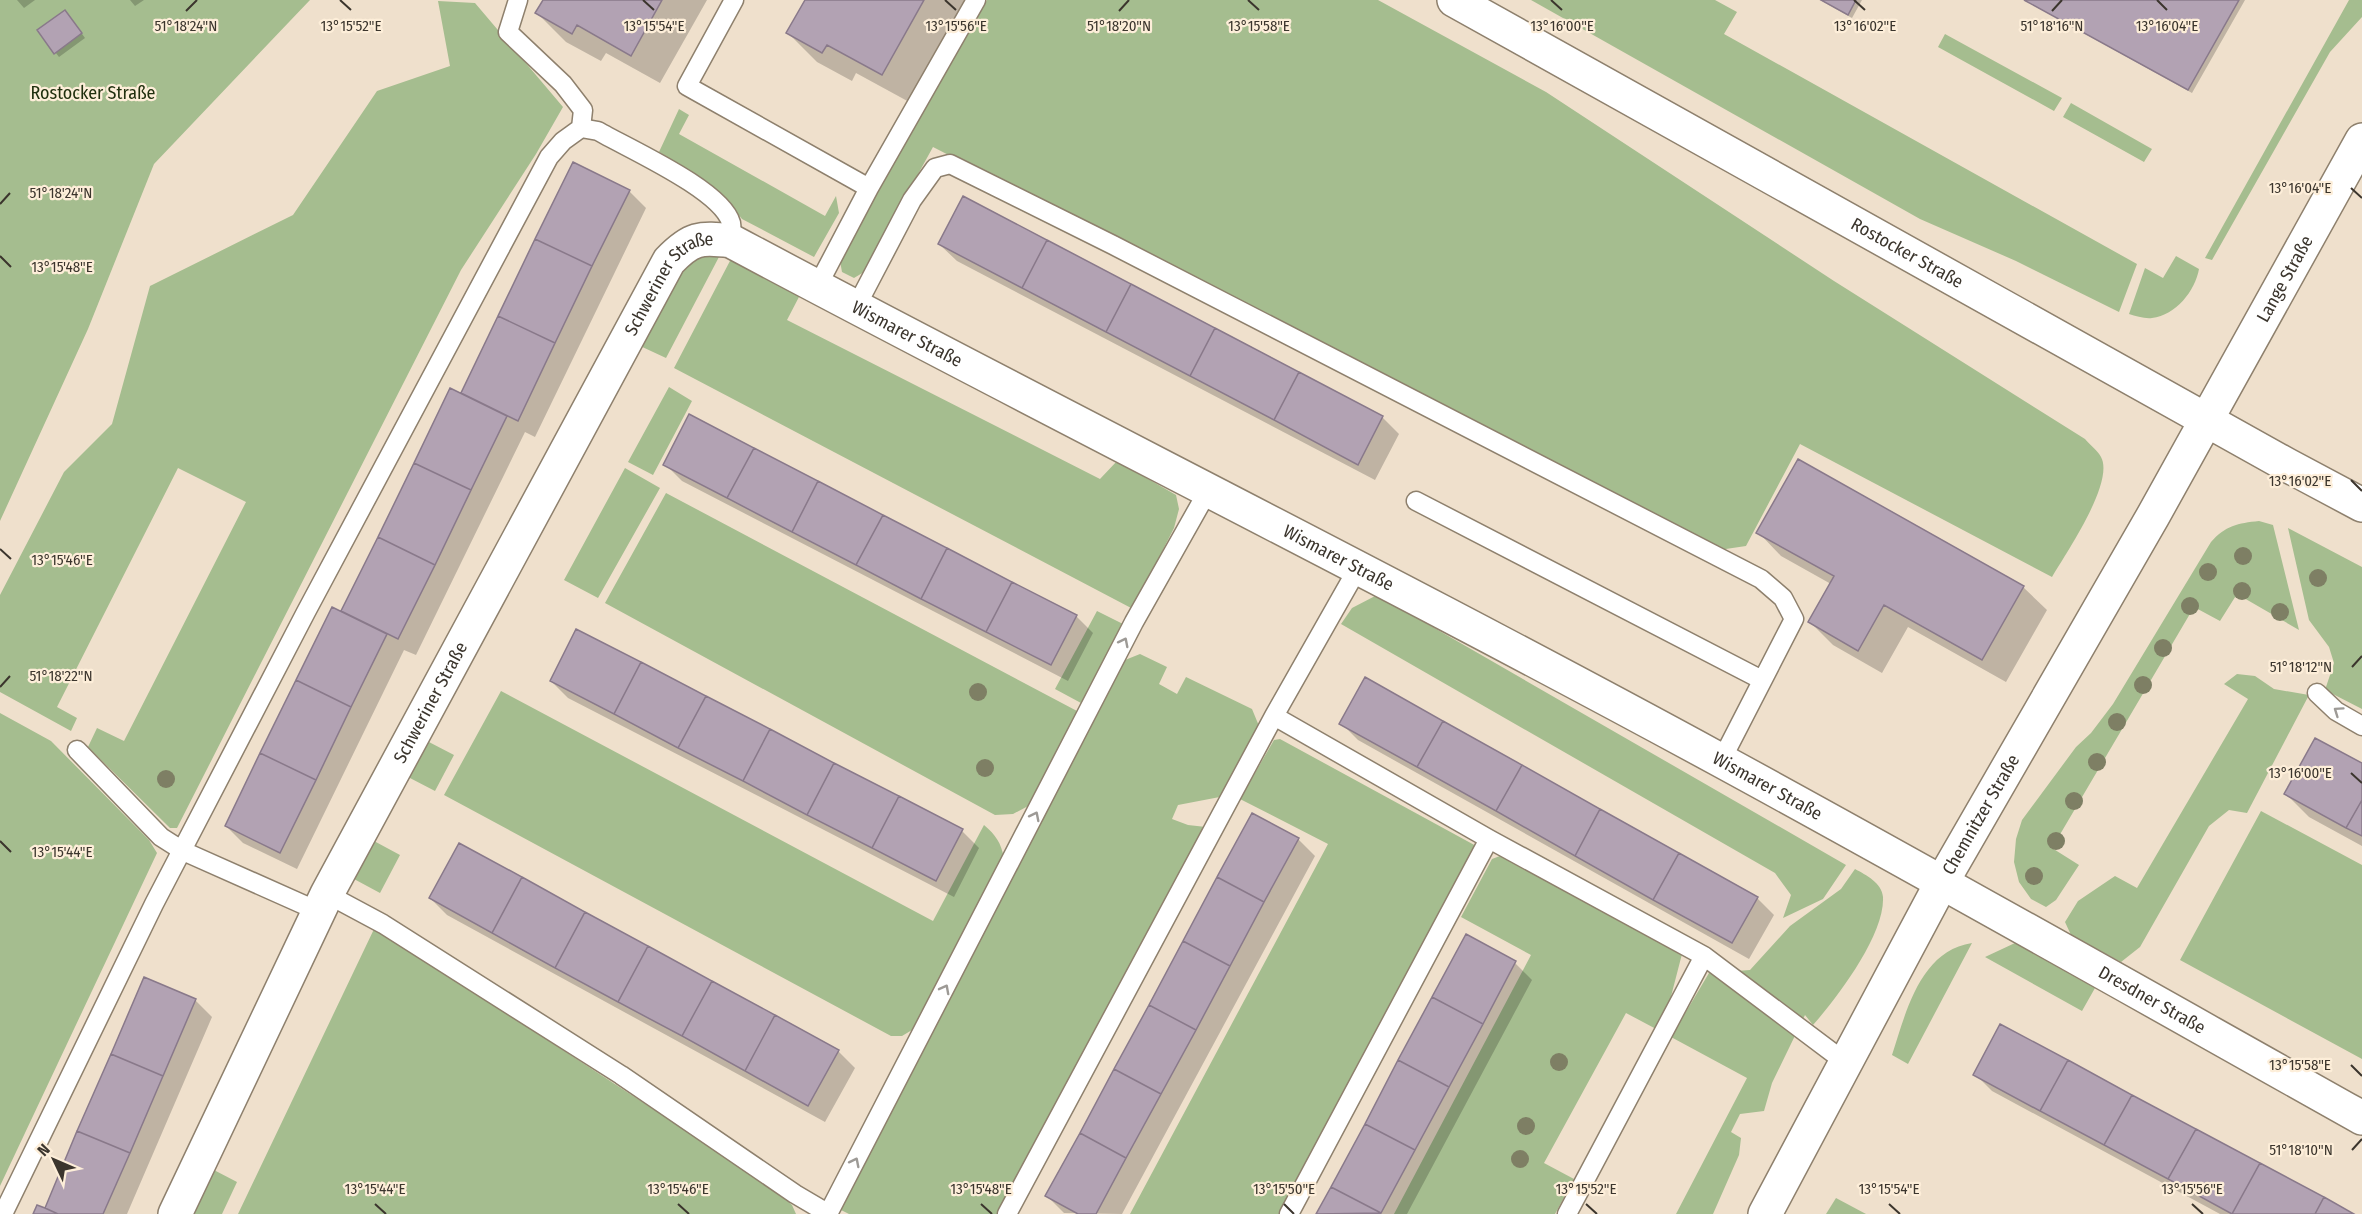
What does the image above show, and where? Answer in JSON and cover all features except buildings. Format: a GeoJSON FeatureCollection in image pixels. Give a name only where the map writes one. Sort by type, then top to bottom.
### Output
{"type":"FeatureCollection","features":[{"type":"Feature","properties":{"kind":"street","name":"Rostocker Straße"},"geometry":{"type":"LineString","coordinates":[[1454,0],[2362,505]]}},
{"type":"Feature","properties":{"kind":"street","name":"Lange Straße"},"geometry":{"type":"LineString","coordinates":[[2206,420],[2362,140]]}},
{"type":"Feature","properties":{"kind":"street","name":"Schweriner Straße"},"geometry":{"type":"LineString","coordinates":[[175,1214],[324,903],[669,261],[683,246],[704,238],[731,241]]}},
{"type":"Feature","properties":{"kind":"street","name":"Wismarer Straße"},"geometry":{"type":"LineString","coordinates":[[731,241],[1209,489],[1721,761],[1942,882]]}},
{"type":"Feature","properties":{"kind":"street","name":"Chemnitzer Straße"},"geometry":{"type":"LineString","coordinates":[[1765,1214],[1942,882],[2206,420]]}},
{"type":"Feature","properties":{"kind":"street","name":"Dresdner Straße"},"geometry":{"type":"LineString","coordinates":[[1942,882],[2362,1118]]}},
{"type":"Feature","properties":{"kind":"lane"},"geometry":{"type":"LineString","coordinates":[[518,0],[508,32],[564,84],[583,110],[581,128]]}},
{"type":"Feature","properties":{"kind":"lane"},"geometry":{"type":"LineString","coordinates":[[734,0],[687,86],[869,188]]}},
{"type":"Feature","properties":{"kind":"lane"},"geometry":{"type":"LineString","coordinates":[[817,287],[869,188],[976,0]]}},
{"type":"Feature","properties":{"kind":"lane"},"geometry":{"type":"LineString","coordinates":[[3,1214],[154,904],[306,612],[549,157],[563,141],[581,128],[598,131],[696,184],[726,213],[731,224],[731,241]]}},
{"type":"Feature","properties":{"kind":"lane"},"geometry":{"type":"LineString","coordinates":[[856,307],[912,200],[935,168],[951,164],[1761,579],[1783,598],[1794,619],[1721,761]]}},
{"type":"Feature","properties":{"kind":"lane"},"geometry":{"type":"LineString","coordinates":[[77,750],[161,837],[183,851],[383,924],[582,1050],[795,1194],[829,1214],[1134,621],[1209,489]]}},
{"type":"Feature","properties":{"kind":"lane"},"geometry":{"type":"LineString","coordinates":[[1416,501],[1762,680]]}},
{"type":"Feature","properties":{"kind":"lane"},"geometry":{"type":"LineString","coordinates":[[1007,1214],[1274,716],[1358,568]]}},
{"type":"Feature","properties":{"kind":"lane"},"geometry":{"type":"LineString","coordinates":[[2316,693],[2336,711],[2362,726]]}},
{"type":"Feature","properties":{"kind":"lane"},"geometry":{"type":"LineString","coordinates":[[1274,716],[1490,839],[1704,956],[1845,1062]]}},
{"type":"Feature","properties":{"kind":"lane"},"geometry":{"type":"LineString","coordinates":[[1289,1214],[1490,839]]}},
{"type":"Feature","properties":{"kind":"lane"},"geometry":{"type":"LineString","coordinates":[[1568,1214],[1704,956]]}},
{"type":"Feature","properties":{"kind":"green space","name":"Rostocker Straße"},"geometry":{"type":"Polygon","coordinates":[[[0,0],[310,0],[154,164],[88,329],[0,521],[0,0]]]}},
{"type":"Feature","properties":{"kind":"green space"},"geometry":{"type":"Polygon","coordinates":[[[987,0],[1378,0],[1546,92],[1834,281],[2085,439],[2100,455],[2103,468],[2101,483],[2087,518],[2052,577],[1800,444],[1746,546],[1719,550],[933,147],[864,272],[854,278],[842,272],[840,261],[908,134],[987,0]]]}},
{"type":"Feature","properties":{"kind":"green space"},"geometry":{"type":"Polygon","coordinates":[[[1531,0],[1715,0],[1737,12],[1724,34],[2137,264],[2119,312],[2016,261],[1920,219],[1531,0]]]}},
{"type":"Feature","properties":{"kind":"green space"},"geometry":{"type":"Polygon","coordinates":[[[2349,0],[2362,0],[2362,17],[2330,52],[2212,260],[2205,258],[2349,0]]]}},
{"type":"Feature","properties":{"kind":"green space"},"geometry":{"type":"Polygon","coordinates":[[[438,1],[475,3],[563,107],[536,154],[461,270],[177,828],[170,828],[88,747],[97,728],[124,741],[246,502],[178,468],[57,707],[77,718],[71,731],[0,692],[0,595],[64,472],[112,424],[150,286],[293,215],[377,91],[450,66],[438,1]]]}},
{"type":"Feature","properties":{"kind":"green space"},"geometry":{"type":"Polygon","coordinates":[[[1945,34],[2062,98],[2054,111],[1938,47],[1945,34]]]}},
{"type":"Feature","properties":{"kind":"green space"},"geometry":{"type":"Polygon","coordinates":[[[2071,103],[2152,149],[2144,162],[2063,117],[2071,103]]]}},
{"type":"Feature","properties":{"kind":"green space"},"geometry":{"type":"Polygon","coordinates":[[[679,109],[689,115],[679,134],[825,216],[836,196],[839,213],[814,257],[742,219],[724,196],[704,180],[659,152],[679,109]]]}},
{"type":"Feature","properties":{"kind":"green space"},"geometry":{"type":"Polygon","coordinates":[[[705,254],[720,255],[666,358],[638,345],[685,264],[705,254]]]}},
{"type":"Feature","properties":{"kind":"green space"},"geometry":{"type":"Polygon","coordinates":[[[2176,256],[2199,269],[2193,286],[2183,301],[2161,316],[2146,318],[2129,314],[2145,268],[2163,278],[2176,256]]]}},
{"type":"Feature","properties":{"kind":"green space"},"geometry":{"type":"Polygon","coordinates":[[[731,259],[800,295],[787,320],[1100,479],[1117,461],[1176,495],[1179,509],[1174,528],[1133,609],[674,368],[731,259]]]}},
{"type":"Feature","properties":{"kind":"green space"},"geometry":{"type":"Polygon","coordinates":[[[669,387],[692,401],[653,475],[628,462],[669,387]]]}},
{"type":"Feature","properties":{"kind":"green space"},"geometry":{"type":"Polygon","coordinates":[[[625,468],[660,488],[598,598],[564,580],[625,468]]]}},
{"type":"Feature","properties":{"kind":"green space"},"geometry":{"type":"Polygon","coordinates":[[[666,493],[1077,711],[1030,805],[1013,814],[995,815],[605,603],[666,493]]]}},
{"type":"Feature","properties":{"kind":"green space"},"geometry":{"type":"Polygon","coordinates":[[[2259,521],[2273,525],[2299,630],[2237,594],[2220,621],[2194,607],[2052,848],[2079,865],[2056,900],[2046,907],[2031,899],[2019,882],[2014,862],[2016,839],[2022,820],[2076,747],[2091,733],[2113,704],[2211,542],[2221,532],[2232,526],[2259,521]]]}},
{"type":"Feature","properties":{"kind":"green space"},"geometry":{"type":"Polygon","coordinates":[[[2288,528],[2362,567],[2362,709],[2325,690],[2334,663],[2329,647],[2309,620],[2288,528]]]}},
{"type":"Feature","properties":{"kind":"green space"},"geometry":{"type":"Polygon","coordinates":[[[1377,595],[1846,865],[1823,899],[1783,918],[1791,895],[1775,873],[1341,624],[1352,608],[1377,595]]]}},
{"type":"Feature","properties":{"kind":"green space"},"geometry":{"type":"Polygon","coordinates":[[[1097,611],[1123,624],[1081,703],[1055,689],[1097,611]]]}},
{"type":"Feature","properties":{"kind":"green space"},"geometry":{"type":"Polygon","coordinates":[[[1140,654],[1167,667],[1159,684],[1177,694],[1186,677],[1252,709],[1259,726],[1225,796],[1178,805],[1172,819],[1188,825],[1206,827],[1000,1214],[849,1214],[841,1210],[1125,660],[1140,654]]]}},
{"type":"Feature","properties":{"kind":"green space"},"geometry":{"type":"Polygon","coordinates":[[[2237,674],[2255,676],[2274,689],[2309,695],[2247,813],[2229,810],[2209,826],[2140,947],[2121,962],[2071,935],[2065,922],[2078,901],[2115,876],[2137,888],[2248,699],[2224,684],[2237,674]]]}},
{"type":"Feature","properties":{"kind":"green space"},"geometry":{"type":"Polygon","coordinates":[[[501,691],[933,921],[984,825],[997,840],[1004,858],[912,1030],[902,1036],[891,1036],[444,795],[501,691]]]}},
{"type":"Feature","properties":{"kind":"green space"},"geometry":{"type":"Polygon","coordinates":[[[0,713],[51,741],[149,840],[157,853],[0,1186],[0,713]]]}},
{"type":"Feature","properties":{"kind":"green space"},"geometry":{"type":"Polygon","coordinates":[[[1280,739],[1478,847],[1279,1214],[1130,1214],[1328,844],[1240,799],[1274,740],[1280,739]]]}},
{"type":"Feature","properties":{"kind":"green space"},"geometry":{"type":"Polygon","coordinates":[[[427,741],[454,755],[435,791],[408,777],[427,741]]]}},
{"type":"Feature","properties":{"kind":"green space"},"geometry":{"type":"Polygon","coordinates":[[[2261,811],[2362,865],[2362,1059],[2180,960],[2261,811]]]}},
{"type":"Feature","properties":{"kind":"green space"},"geometry":{"type":"Polygon","coordinates":[[[374,841],[400,855],[380,893],[354,879],[374,841]]]}},
{"type":"Feature","properties":{"kind":"green space"},"geometry":{"type":"Polygon","coordinates":[[[1500,856],[1682,954],[1668,1008],[1658,1030],[1626,1013],[1544,1163],[1574,1179],[1555,1214],[1394,1214],[1531,955],[1461,917],[1492,859],[1500,856]]]}},
{"type":"Feature","properties":{"kind":"green space"},"geometry":{"type":"Polygon","coordinates":[[[1855,869],[1877,884],[1883,897],[1882,912],[1868,947],[1846,983],[1813,1025],[1805,1015],[1772,1083],[1764,1111],[1740,1114],[1731,1132],[1741,1138],[1739,1155],[1713,1214],[1676,1214],[1747,1078],[1671,1037],[1709,973],[1750,970],[1790,926],[1841,889],[1855,869]]]}},
{"type":"Feature","properties":{"kind":"green space"},"geometry":{"type":"Polygon","coordinates":[[[375,927],[772,1187],[792,1205],[796,1214],[238,1214],[375,927]]]}},
{"type":"Feature","properties":{"kind":"green space"},"geometry":{"type":"Polygon","coordinates":[[[1972,943],[1908,1064],[1892,1055],[1910,1003],[1928,971],[1954,948],[1972,943]]]}},
{"type":"Feature","properties":{"kind":"green space"},"geometry":{"type":"Polygon","coordinates":[[[2015,943],[2095,988],[2082,1011],[1985,957],[2015,943]]]}},
{"type":"Feature","properties":{"kind":"green space"},"geometry":{"type":"Polygon","coordinates":[[[212,1169],[237,1182],[222,1214],[191,1214],[212,1169]]]}},
{"type":"Feature","properties":{"kind":"green space"},"geometry":{"type":"Polygon","coordinates":[[[1836,1198],[1866,1214],[1826,1214],[1836,1198]]]}}]}
